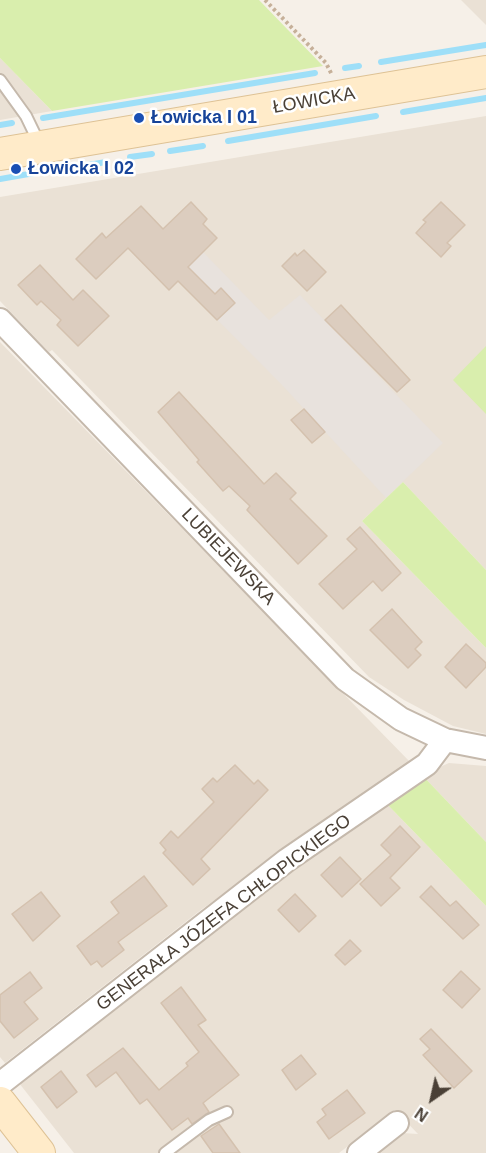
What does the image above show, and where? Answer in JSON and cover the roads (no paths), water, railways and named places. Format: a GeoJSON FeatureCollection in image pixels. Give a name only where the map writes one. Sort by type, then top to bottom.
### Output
{"type":"FeatureCollection","features":[{"type":"Feature","properties":{"kind":"street","name":"ŁOWICKA"},"geometry":{"type":"LineString","coordinates":[[0,154],[486,72]]}},
{"type":"Feature","properties":{"kind":"street","name":"LUBIEJEWSKA"},"geometry":{"type":"LineString","coordinates":[[0,320],[345,679],[401,719],[445,740],[486,748]]}},
{"type":"Feature","properties":{"kind":"street","name":"GENERAŁA JÓZEFA CHŁOPICKIEGO"},"geometry":{"type":"LineString","coordinates":[[0,1084],[287,861],[428,764],[445,740]]}},
{"type":"Feature","properties":{"kind":"street"},"geometry":{"type":"LineString","coordinates":[[0,1103],[39,1153]]}},
{"type":"Feature","properties":{"kind":"street"},"geometry":{"type":"LineString","coordinates":[[359,1153],[397,1123]]}},
{"type":"Feature","properties":{"kind":"lane"},"geometry":{"type":"LineString","coordinates":[[0,80],[34,130],[41,147]]}},
{"type":"Feature","properties":{"kind":"lane"},"geometry":{"type":"LineString","coordinates":[[165,1153],[209,1120],[227,1112]]}},
{"type":"Feature","properties":{"kind":"waterway"},"geometry":{"type":"LineString","coordinates":[[381,62],[486,45]]}},
{"type":"Feature","properties":{"kind":"waterway"},"geometry":{"type":"LineString","coordinates":[[345,68],[359,66]]}},
{"type":"Feature","properties":{"kind":"waterway"},"geometry":{"type":"LineString","coordinates":[[43,118],[315,73]]}},
{"type":"Feature","properties":{"kind":"waterway"},"geometry":{"type":"LineString","coordinates":[[403,112],[486,98]]}},
{"type":"Feature","properties":{"kind":"waterway"},"geometry":{"type":"LineString","coordinates":[[228,141],[376,116]]}},
{"type":"Feature","properties":{"kind":"waterway"},"geometry":{"type":"LineString","coordinates":[[0,125],[12,123]]}},
{"type":"Feature","properties":{"kind":"waterway"},"geometry":{"type":"LineString","coordinates":[[170,151],[203,146]]}},
{"type":"Feature","properties":{"kind":"waterway"},"geometry":{"type":"LineString","coordinates":[[130,157],[152,154]]}},
{"type":"Feature","properties":{"kind":"waterway"},"geometry":{"type":"LineString","coordinates":[[70,168],[106,162]]}},
{"type":"Feature","properties":{"kind":"waterway"},"geometry":{"type":"LineString","coordinates":[[0,179],[40,172]]}},
{"type":"Feature","properties":{"kind":"place","name":"Łowicka I 01"},"geometry":{"type":"Point","coordinates":[139,118]}},
{"type":"Feature","properties":{"kind":"place","name":"Łowicka I 02"},"geometry":{"type":"Point","coordinates":[16,169]}}]}
